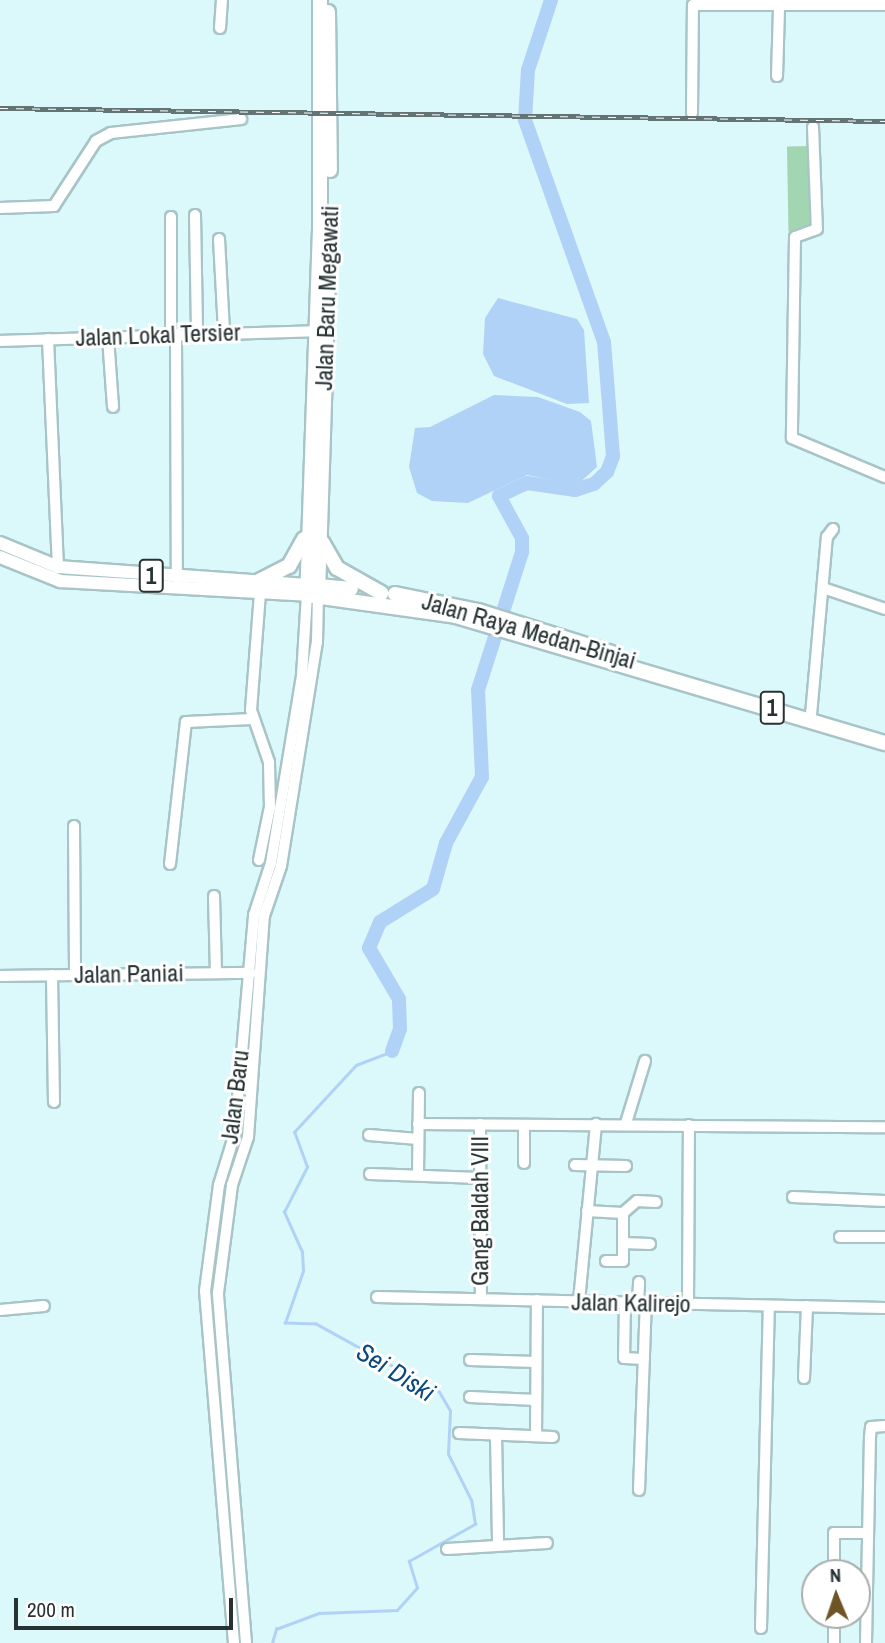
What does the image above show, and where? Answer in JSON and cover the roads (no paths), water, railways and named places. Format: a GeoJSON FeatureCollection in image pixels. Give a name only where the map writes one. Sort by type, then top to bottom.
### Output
{"type":"FeatureCollection","features":[{"type":"Feature","properties":{"kind":"highway","name":"Jalan Baru Megawati"},"geometry":{"type":"LineString","coordinates":[[320,0],[321,325]]}},
{"type":"Feature","properties":{"kind":"highway","name":"Jalan Baru Megawati"},"geometry":{"type":"LineString","coordinates":[[313,590],[329,0]]}},
{"type":"Feature","properties":{"kind":"highway"},"geometry":{"type":"LineString","coordinates":[[260,587],[294,562],[313,529],[337,568],[381,593]]}},
{"type":"Feature","properties":{"kind":"highway","name":"Jalan Raya Medan-Binjai"},"geometry":{"type":"LineString","coordinates":[[313,590],[381,593],[477,617],[885,736]]}},
{"type":"Feature","properties":{"kind":"highway","name":"Jalan Raya Medan-Binjai"},"geometry":{"type":"LineString","coordinates":[[313,590],[477,617]]}},
{"type":"Feature","properties":{"kind":"highway","name":"Jalan Raya Medan-Binjai"},"geometry":{"type":"LineString","coordinates":[[538,634],[885,743]]}},
{"type":"Feature","properties":{"kind":"main road","name":"Jalan Raya Medan-Binjai"},"geometry":{"type":"LineString","coordinates":[[0,543],[58,567],[260,587]]}},
{"type":"Feature","properties":{"kind":"main road","name":"Jalan Raya Medan-Binjai"},"geometry":{"type":"LineString","coordinates":[[0,557],[60,581],[313,590]]}},
{"type":"Feature","properties":{"kind":"street"},"geometry":{"type":"LineString","coordinates":[[220,28],[222,0]]}},
{"type":"Feature","properties":{"kind":"street"},"geometry":{"type":"LineString","coordinates":[[692,113],[693,5],[885,5]]}},
{"type":"Feature","properties":{"kind":"street"},"geometry":{"type":"LineString","coordinates":[[777,76],[779,6]]}},
{"type":"Feature","properties":{"kind":"street"},"geometry":{"type":"LineString","coordinates":[[0,207],[54,206],[96,141],[111,134],[241,119]]}},
{"type":"Feature","properties":{"kind":"street"},"geometry":{"type":"LineString","coordinates":[[813,127],[817,229],[795,237],[792,438],[885,477]]}},
{"type":"Feature","properties":{"kind":"street"},"geometry":{"type":"LineString","coordinates":[[194,215],[197,333]]}},
{"type":"Feature","properties":{"kind":"street"},"geometry":{"type":"LineString","coordinates":[[171,217],[177,578]]}},
{"type":"Feature","properties":{"kind":"street"},"geometry":{"type":"LineString","coordinates":[[219,239],[224,332]]}},
{"type":"Feature","properties":{"kind":"street","name":"Jalan Lokal Tersier"},"geometry":{"type":"LineString","coordinates":[[0,341],[224,332],[321,325]]}},
{"type":"Feature","properties":{"kind":"street"},"geometry":{"type":"LineString","coordinates":[[108,337],[113,407]]}},
{"type":"Feature","properties":{"kind":"street"},"geometry":{"type":"LineString","coordinates":[[48,339],[58,567]]}},
{"type":"Feature","properties":{"kind":"street"},"geometry":{"type":"LineString","coordinates":[[811,715],[827,537],[832,529]]}},
{"type":"Feature","properties":{"kind":"street"},"geometry":{"type":"LineString","coordinates":[[259,860],[276,822],[269,762],[252,719],[260,587]]}},
{"type":"Feature","properties":{"kind":"street"},"geometry":{"type":"LineString","coordinates":[[823,588],[885,609]]}},
{"type":"Feature","properties":{"kind":"street","name":"Jalan Baru"},"geometry":{"type":"LineString","coordinates":[[234,1643],[205,1291],[219,1185],[235,1133],[253,973],[264,916],[276,822],[317,642],[313,590]]}},
{"type":"Feature","properties":{"kind":"street"},"geometry":{"type":"LineString","coordinates":[[170,864],[186,722],[252,719]]}},
{"type":"Feature","properties":{"kind":"street"},"geometry":{"type":"LineString","coordinates":[[74,826],[75,975]]}},
{"type":"Feature","properties":{"kind":"street"},"geometry":{"type":"LineString","coordinates":[[214,896],[216,973]]}},
{"type":"Feature","properties":{"kind":"street","name":"Jalan Baru"},"geometry":{"type":"LineString","coordinates":[[246,1643],[218,1293],[232,1185],[248,1137],[253,973]]}},
{"type":"Feature","properties":{"kind":"street","name":"Jalan Paniai"},"geometry":{"type":"LineString","coordinates":[[0,976],[253,973]]}},
{"type":"Feature","properties":{"kind":"street"},"geometry":{"type":"LineString","coordinates":[[52,975],[54,1102]]}},
{"type":"Feature","properties":{"kind":"street"},"geometry":{"type":"LineString","coordinates":[[626,1123],[645,1062]]}},
{"type":"Feature","properties":{"kind":"street"},"geometry":{"type":"LineString","coordinates":[[418,1175],[419,1093]]}},
{"type":"Feature","properties":{"kind":"street"},"geometry":{"type":"LineString","coordinates":[[418,1124],[626,1123],[885,1127]]}},
{"type":"Feature","properties":{"kind":"street","name":"Gang Baldah VIII"},"geometry":{"type":"LineString","coordinates":[[480,1124],[481,1298]]}},
{"type":"Feature","properties":{"kind":"street"},"geometry":{"type":"LineString","coordinates":[[579,1301],[596,1124]]}},
{"type":"Feature","properties":{"kind":"street"},"geometry":{"type":"LineString","coordinates":[[524,1125],[524,1163]]}},
{"type":"Feature","properties":{"kind":"street"},"geometry":{"type":"LineString","coordinates":[[688,1304],[689,1125]]}},
{"type":"Feature","properties":{"kind":"street"},"geometry":{"type":"LineString","coordinates":[[369,1135],[418,1139]]}},
{"type":"Feature","properties":{"kind":"street"},"geometry":{"type":"LineString","coordinates":[[575,1165],[626,1166]]}},
{"type":"Feature","properties":{"kind":"street"},"geometry":{"type":"LineString","coordinates":[[370,1174],[480,1178]]}},
{"type":"Feature","properties":{"kind":"street"},"geometry":{"type":"LineString","coordinates":[[793,1196],[885,1201]]}},
{"type":"Feature","properties":{"kind":"street"},"geometry":{"type":"LineString","coordinates":[[587,1211],[623,1213],[637,1201],[656,1202]]}},
{"type":"Feature","properties":{"kind":"street"},"geometry":{"type":"LineString","coordinates":[[606,1261],[623,1261],[623,1213]]}},
{"type":"Feature","properties":{"kind":"street"},"geometry":{"type":"LineString","coordinates":[[840,1237],[885,1237]]}},
{"type":"Feature","properties":{"kind":"street"},"geometry":{"type":"LineString","coordinates":[[623,1243],[650,1244]]}},
{"type":"Feature","properties":{"kind":"street"},"geometry":{"type":"LineString","coordinates":[[639,1282],[643,1359],[639,1490]]}},
{"type":"Feature","properties":{"kind":"street","name":"Jalan Kalirejo"},"geometry":{"type":"LineString","coordinates":[[377,1297],[885,1308]]}},
{"type":"Feature","properties":{"kind":"street"},"geometry":{"type":"LineString","coordinates":[[536,1436],[537,1300]]}},
{"type":"Feature","properties":{"kind":"street"},"geometry":{"type":"LineString","coordinates":[[625,1303],[624,1358],[643,1359]]}},
{"type":"Feature","properties":{"kind":"street"},"geometry":{"type":"LineString","coordinates":[[0,1310],[44,1306]]}},
{"type":"Feature","properties":{"kind":"street"},"geometry":{"type":"LineString","coordinates":[[761,1628],[769,1306]]}},
{"type":"Feature","properties":{"kind":"street"},"geometry":{"type":"LineString","coordinates":[[804,1378],[807,1306]]}},
{"type":"Feature","properties":{"kind":"street"},"geometry":{"type":"LineString","coordinates":[[470,1360],[537,1362]]}},
{"type":"Feature","properties":{"kind":"street"},"geometry":{"type":"LineString","coordinates":[[470,1397],[536,1400]]}},
{"type":"Feature","properties":{"kind":"street"},"geometry":{"type":"LineString","coordinates":[[866,1643],[866,1533],[871,1429],[885,1426]]}},
{"type":"Feature","properties":{"kind":"street"},"geometry":{"type":"LineString","coordinates":[[459,1433],[553,1437]]}},
{"type":"Feature","properties":{"kind":"street"},"geometry":{"type":"LineString","coordinates":[[447,1549],[494,1548],[498,1543],[496,1435]]}},
{"type":"Feature","properties":{"kind":"street"},"geometry":{"type":"LineString","coordinates":[[834,1559],[834,1533],[866,1533]]}},
{"type":"Feature","properties":{"kind":"street"},"geometry":{"type":"LineString","coordinates":[[498,1543],[547,1543]]}},
{"type":"Feature","properties":{"kind":"water"},"geometry":{"type":"Polygon","coordinates":[[[498,298],[577,319],[584,330],[589,403],[567,404],[494,376],[483,354],[485,318],[498,298]]]}},
{"type":"Feature","properties":{"kind":"water"},"geometry":{"type":"Polygon","coordinates":[[[494,395],[538,397],[580,412],[591,421],[597,467],[577,485],[527,475],[468,503],[432,501],[417,493],[409,467],[415,428],[430,427],[494,395]]]}},
{"type":"Feature","properties":{"kind":"waterway"},"geometry":{"type":"LineString","coordinates":[[392,1051],[400,1029],[399,999],[369,948],[380,922],[433,889],[446,843],[482,777],[478,690],[522,552],[522,538],[499,496],[527,483],[575,490],[594,484],[607,472],[613,456],[604,342],[525,120],[528,70],[551,0]]}},
{"type":"Feature","properties":{"kind":"waterway","name":"Sei Diski"},"geometry":{"type":"LineString","coordinates":[[272,1643],[276,1629],[319,1613],[397,1610],[417,1588],[409,1561],[475,1524],[471,1500],[448,1454],[450,1411],[439,1392],[316,1324],[285,1323],[303,1271],[302,1252],[284,1212],[307,1167],[294,1132],[356,1065],[392,1051]]}},
{"type":"Feature","properties":{"kind":"railway"},"geometry":{"type":"LineString","coordinates":[[0,108],[885,121]]}}]}
